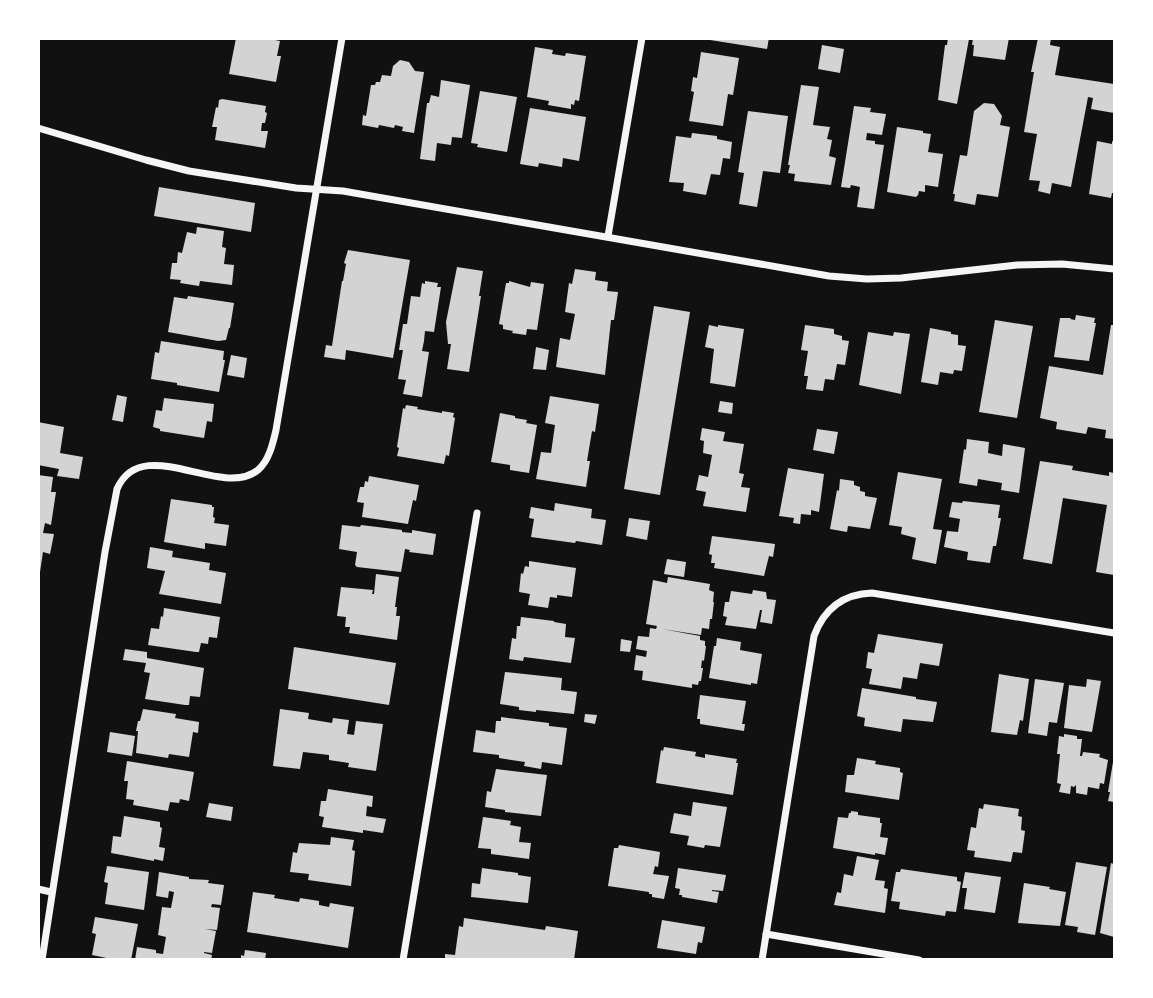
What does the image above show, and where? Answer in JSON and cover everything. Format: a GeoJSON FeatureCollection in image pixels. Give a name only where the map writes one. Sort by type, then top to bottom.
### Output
{"type":"FeatureCollection","features":[{"type":"Feature","properties":{"kind":"street"},"geometry":{"type":"LineString","coordinates":[[42,960],[117,489],[128,472],[142,466],[158,465],[239,478],[250,475],[264,463],[276,430],[342,38]]}},
{"type":"Feature","properties":{"kind":"street"},"geometry":{"type":"LineString","coordinates":[[608,236],[642,38]]}},
{"type":"Feature","properties":{"kind":"street"},"geometry":{"type":"LineString","coordinates":[[38,128],[189,171],[296,188],[343,191],[829,276],[901,278],[1062,264],[1115,270]]}},
{"type":"Feature","properties":{"kind":"street"},"geometry":{"type":"LineString","coordinates":[[403,960],[477,513]]}},
{"type":"Feature","properties":{"kind":"street"},"geometry":{"type":"LineString","coordinates":[[762,960],[814,635],[821,620],[834,604],[862,594],[882,594],[1115,633]]}},
{"type":"Feature","properties":{"kind":"street"},"geometry":{"type":"LineString","coordinates":[[38,889],[51,891]]}},
{"type":"Feature","properties":{"kind":"street"},"geometry":{"type":"LineString","coordinates":[[766,934],[919,960]]}},
{"type":"Feature","properties":{"kind":"building"},"geometry":{"type":"Polygon","coordinates":[[[236,38],[280,41],[277,56],[281,56],[276,82],[229,74],[236,38]]]}},
{"type":"Feature","properties":{"kind":"building"},"geometry":{"type":"Polygon","coordinates":[[[769,38],[767,49],[710,40],[769,38]]]}},
{"type":"Feature","properties":{"kind":"building"},"geometry":{"type":"Polygon","coordinates":[[[948,38],[969,39],[957,104],[938,100],[948,38]]]}},
{"type":"Feature","properties":{"kind":"building"},"geometry":{"type":"Polygon","coordinates":[[[973,38],[1009,38],[1005,60],[973,56],[973,38]]]}},
{"type":"Feature","properties":{"kind":"building"},"geometry":{"type":"Polygon","coordinates":[[[1038,38],[1051,38],[1050,45],[1060,47],[1055,75],[1114,84],[1114,113],[1091,109],[1093,98],[1088,97],[1071,187],[1052,183],[1050,194],[1038,191],[1040,181],[1029,180],[1037,134],[1024,132],[1038,38]]]}},
{"type":"Feature","properties":{"kind":"building"},"geometry":{"type":"Polygon","coordinates":[[[822,45],[844,49],[840,73],[818,69],[822,45]]]}},
{"type":"Feature","properties":{"kind":"building"},"geometry":{"type":"Polygon","coordinates":[[[535,47],[553,50],[552,54],[586,56],[579,101],[575,100],[574,105],[571,104],[571,109],[548,105],[549,101],[527,97],[535,47]]]}},
{"type":"Feature","properties":{"kind":"building"},"geometry":{"type":"Polygon","coordinates":[[[701,52],[739,58],[733,95],[728,94],[723,126],[689,121],[694,92],[691,91],[693,77],[697,78],[701,52]]]}},
{"type":"Feature","properties":{"kind":"building"},"geometry":{"type":"Polygon","coordinates":[[[400,60],[409,62],[415,71],[424,72],[414,133],[402,131],[403,127],[395,125],[394,128],[379,125],[378,128],[362,125],[371,85],[380,82],[382,75],[391,76],[393,66],[400,60]]]}},
{"type":"Feature","properties":{"kind":"building"},"geometry":{"type":"Polygon","coordinates":[[[441,80],[470,85],[462,138],[452,137],[451,145],[437,143],[435,161],[420,159],[427,103],[431,95],[439,97],[441,80]]]}},
{"type":"Feature","properties":{"kind":"building"},"geometry":{"type":"Polygon","coordinates":[[[801,85],[819,87],[813,125],[830,127],[827,139],[832,140],[829,156],[836,158],[831,185],[794,181],[795,174],[788,173],[801,85]]]}},
{"type":"Feature","properties":{"kind":"building"},"geometry":{"type":"Polygon","coordinates":[[[480,91],[517,97],[507,152],[477,147],[478,144],[471,143],[480,91]]]}},
{"type":"Feature","properties":{"kind":"building"},"geometry":{"type":"Polygon","coordinates":[[[219,100],[266,106],[265,123],[262,123],[261,131],[268,131],[265,148],[215,140],[217,127],[212,127],[216,107],[218,108],[219,100]]]}},
{"type":"Feature","properties":{"kind":"building"},"geometry":{"type":"Polygon","coordinates":[[[984,103],[994,104],[1002,116],[1000,125],[1010,127],[998,197],[977,194],[975,205],[954,201],[960,155],[967,156],[974,111],[984,103]]]}},
{"type":"Feature","properties":{"kind":"building"},"geometry":{"type":"Polygon","coordinates":[[[854,106],[871,108],[870,112],[886,114],[882,135],[867,133],[866,140],[884,145],[874,209],[857,207],[860,187],[841,187],[854,106]]]}},
{"type":"Feature","properties":{"kind":"building"},"geometry":{"type":"Polygon","coordinates":[[[530,108],[586,117],[579,161],[563,158],[562,167],[539,163],[538,167],[520,164],[530,108]]]}},
{"type":"Feature","properties":{"kind":"building"},"geometry":{"type":"Polygon","coordinates":[[[748,111],[788,116],[780,173],[763,171],[757,207],[739,204],[744,173],[738,172],[748,111]]]}},
{"type":"Feature","properties":{"kind":"building"},"geometry":{"type":"Polygon","coordinates":[[[897,127],[931,134],[928,152],[943,154],[938,187],[925,185],[925,192],[919,191],[916,197],[887,192],[897,127]]]}},
{"type":"Feature","properties":{"kind":"building"},"geometry":{"type":"Polygon","coordinates":[[[692,133],[717,136],[717,139],[732,142],[730,159],[723,158],[720,175],[711,174],[706,195],[683,191],[684,183],[669,182],[676,136],[691,138],[692,133]]]}},
{"type":"Feature","properties":{"kind":"building"},"geometry":{"type":"Polygon","coordinates":[[[1097,141],[1112,144],[1112,141],[1114,142],[1114,193],[1111,198],[1089,194],[1097,141]]]}},
{"type":"Feature","properties":{"kind":"building"},"geometry":{"type":"Polygon","coordinates":[[[159,187],[255,203],[251,232],[154,216],[159,187]]]}},
{"type":"Feature","properties":{"kind":"building"},"geometry":{"type":"Polygon","coordinates":[[[197,227],[224,231],[224,264],[234,265],[232,285],[200,281],[199,286],[170,279],[172,263],[177,263],[178,252],[182,253],[187,232],[196,234],[197,227]]]}},
{"type":"Feature","properties":{"kind":"building"},"geometry":{"type":"Polygon","coordinates":[[[348,250],[410,260],[393,358],[346,350],[345,360],[324,357],[326,345],[332,346],[348,250]]]}},
{"type":"Feature","properties":{"kind":"building"},"geometry":{"type":"Polygon","coordinates":[[[457,267],[483,271],[469,372],[447,369],[451,344],[448,344],[446,322],[457,267]]]}},
{"type":"Feature","properties":{"kind":"building"},"geometry":{"type":"Polygon","coordinates":[[[575,269],[596,272],[595,280],[608,282],[607,291],[618,292],[614,320],[611,320],[605,375],[556,367],[560,338],[570,340],[575,314],[565,312],[569,283],[572,284],[575,269]]]}},
{"type":"Feature","properties":{"kind":"building"},"geometry":{"type":"Polygon","coordinates":[[[425,281],[438,283],[437,287],[441,287],[434,332],[425,331],[422,351],[429,352],[422,397],[403,394],[406,380],[398,379],[403,350],[399,350],[403,324],[407,324],[411,296],[420,297],[422,283],[425,284],[425,281]]]}},
{"type":"Feature","properties":{"kind":"building"},"geometry":{"type":"Polygon","coordinates":[[[509,281],[530,287],[531,282],[544,284],[537,330],[527,329],[526,335],[512,333],[513,331],[503,329],[503,325],[499,324],[506,283],[509,281]]]}},
{"type":"Feature","properties":{"kind":"building"},"geometry":{"type":"Polygon","coordinates":[[[188,296],[234,303],[226,340],[168,332],[174,297],[187,299],[188,296]]]}},
{"type":"Feature","properties":{"kind":"building"},"geometry":{"type":"Polygon","coordinates":[[[654,306],[690,312],[660,495],[624,489],[654,306]]]}},
{"type":"Feature","properties":{"kind":"building"},"geometry":{"type":"Polygon","coordinates":[[[1076,315],[1095,318],[1089,361],[1054,357],[1060,318],[1075,320],[1076,315]]]}},
{"type":"Feature","properties":{"kind":"building"},"geometry":{"type":"Polygon","coordinates":[[[995,320],[1033,326],[1017,418],[979,412],[995,320]]]}},
{"type":"Feature","properties":{"kind":"building"},"geometry":{"type":"Polygon","coordinates":[[[709,325],[744,329],[735,387],[710,383],[714,349],[705,347],[709,325]]]}},
{"type":"Feature","properties":{"kind":"building"},"geometry":{"type":"Polygon","coordinates":[[[805,325],[834,329],[834,334],[849,341],[845,365],[837,364],[834,380],[825,379],[823,391],[806,389],[808,376],[804,376],[808,351],[801,350],[805,325]]]}},
{"type":"Feature","properties":{"kind":"building"},"geometry":{"type":"Polygon","coordinates":[[[1111,325],[1114,325],[1114,439],[1105,438],[1106,430],[1088,427],[1086,434],[1056,429],[1057,422],[1040,418],[1049,366],[1103,375],[1111,325]]]}},
{"type":"Feature","properties":{"kind":"building"},"geometry":{"type":"Polygon","coordinates":[[[930,328],[958,335],[958,345],[966,346],[962,371],[954,370],[953,374],[940,372],[938,385],[921,382],[930,328]]]}},
{"type":"Feature","properties":{"kind":"building"},"geometry":{"type":"Polygon","coordinates":[[[868,332],[893,336],[894,332],[910,334],[901,394],[859,385],[868,332]]]}},
{"type":"Feature","properties":{"kind":"building"},"geometry":{"type":"Polygon","coordinates":[[[161,341],[224,351],[219,392],[151,379],[155,352],[159,353],[161,341]]]}},
{"type":"Feature","properties":{"kind":"building"},"geometry":{"type":"Polygon","coordinates":[[[536,347],[549,350],[546,370],[533,369],[536,347]]]}},
{"type":"Feature","properties":{"kind":"building"},"geometry":{"type":"Polygon","coordinates":[[[231,355],[247,358],[244,378],[227,375],[231,355]]]}},
{"type":"Feature","properties":{"kind":"building"},"geometry":{"type":"Polygon","coordinates":[[[117,395],[127,397],[123,422],[112,420],[117,395]]]}},
{"type":"Feature","properties":{"kind":"building"},"geometry":{"type":"Polygon","coordinates":[[[550,396],[599,404],[587,461],[590,461],[586,487],[536,479],[541,452],[551,453],[555,425],[545,423],[550,396]]]}},
{"type":"Feature","properties":{"kind":"building"},"geometry":{"type":"Polygon","coordinates":[[[164,398],[214,404],[212,422],[207,421],[204,438],[160,431],[153,427],[156,410],[162,411],[164,398]]]}},
{"type":"Feature","properties":{"kind":"building"},"geometry":{"type":"Polygon","coordinates":[[[720,401],[733,403],[732,414],[718,412],[720,401]]]}},
{"type":"Feature","properties":{"kind":"building"},"geometry":{"type":"Polygon","coordinates":[[[406,405],[418,407],[417,409],[454,413],[449,456],[446,455],[444,464],[397,456],[403,408],[405,409],[406,405]]]}},
{"type":"Feature","properties":{"kind":"building"},"geometry":{"type":"Polygon","coordinates":[[[500,413],[537,425],[529,473],[510,470],[510,465],[491,462],[500,413]]]}},
{"type":"Feature","properties":{"kind":"building"},"geometry":{"type":"Polygon","coordinates":[[[38,422],[64,427],[60,453],[83,457],[79,479],[57,476],[59,469],[38,465],[38,422]]]}},
{"type":"Feature","properties":{"kind":"building"},"geometry":{"type":"Polygon","coordinates":[[[702,428],[725,432],[723,441],[744,444],[739,473],[744,474],[741,487],[750,488],[746,512],[703,506],[706,492],[696,490],[699,475],[708,477],[712,455],[703,453],[704,441],[700,440],[702,428]]]}},
{"type":"Feature","properties":{"kind":"building"},"geometry":{"type":"Polygon","coordinates":[[[817,429],[838,432],[834,454],[813,450],[817,429]]]}},
{"type":"Feature","properties":{"kind":"building"},"geometry":{"type":"Polygon","coordinates":[[[967,439],[989,442],[988,453],[1002,456],[1003,444],[1025,448],[1019,493],[1001,490],[1002,483],[978,479],[977,486],[959,483],[967,439]]]}},
{"type":"Feature","properties":{"kind":"building"},"geometry":{"type":"Polygon","coordinates":[[[1040,461],[1073,466],[1072,470],[1109,476],[1109,472],[1114,473],[1114,575],[1096,572],[1107,505],[1063,498],[1052,564],[1023,559],[1040,461]]]}},
{"type":"Feature","properties":{"kind":"building"},"geometry":{"type":"Polygon","coordinates":[[[788,468],[824,474],[819,512],[811,510],[811,515],[801,514],[800,524],[793,523],[794,518],[779,516],[788,468]]]}},
{"type":"Feature","properties":{"kind":"building"},"geometry":{"type":"Polygon","coordinates":[[[898,472],[942,479],[933,529],[942,530],[936,564],[912,559],[916,538],[901,534],[902,527],[889,525],[898,472]]]}},
{"type":"Feature","properties":{"kind":"building"},"geometry":{"type":"Polygon","coordinates":[[[38,475],[53,477],[51,492],[56,492],[51,525],[45,523],[43,533],[54,534],[50,554],[43,552],[40,572],[38,572],[38,475]]]}},
{"type":"Feature","properties":{"kind":"building"},"geometry":{"type":"Polygon","coordinates":[[[369,476],[419,485],[408,524],[362,517],[364,503],[357,502],[360,487],[364,487],[369,476]]]}},
{"type":"Feature","properties":{"kind":"building"},"geometry":{"type":"Polygon","coordinates":[[[840,479],[854,481],[860,491],[865,492],[865,496],[877,498],[870,529],[848,526],[847,532],[830,529],[840,479]]]}},
{"type":"Feature","properties":{"kind":"building"},"geometry":{"type":"Polygon","coordinates":[[[171,499],[212,505],[214,523],[229,525],[226,546],[205,543],[205,549],[164,542],[171,499]]]}},
{"type":"Feature","properties":{"kind":"building"},"geometry":{"type":"Polygon","coordinates":[[[952,502],[1000,505],[998,518],[1001,518],[990,563],[967,560],[968,552],[944,547],[947,531],[958,532],[960,519],[949,517],[952,502]]]}},
{"type":"Feature","properties":{"kind":"building"},"geometry":{"type":"Polygon","coordinates":[[[555,503],[592,509],[591,518],[606,520],[602,545],[531,537],[534,519],[529,518],[531,507],[554,511],[555,503]]]}},
{"type":"Feature","properties":{"kind":"building"},"geometry":{"type":"Polygon","coordinates":[[[629,518],[650,521],[647,540],[626,536],[629,518]]]}},
{"type":"Feature","properties":{"kind":"building"},"geometry":{"type":"Polygon","coordinates":[[[342,525],[436,534],[433,555],[405,549],[401,572],[357,567],[357,552],[339,549],[342,525]]]}},
{"type":"Feature","properties":{"kind":"building"},"geometry":{"type":"Polygon","coordinates":[[[712,536],[775,544],[773,557],[769,556],[764,576],[714,568],[715,563],[711,563],[712,555],[709,554],[712,536]]]}},
{"type":"Feature","properties":{"kind":"building"},"geometry":{"type":"Polygon","coordinates":[[[150,547],[173,551],[172,557],[210,563],[209,570],[226,573],[221,604],[159,594],[165,571],[147,568],[150,547]]]}},
{"type":"Feature","properties":{"kind":"building"},"geometry":{"type":"Polygon","coordinates":[[[667,559],[686,562],[684,577],[664,574],[667,559]]]}},
{"type":"Feature","properties":{"kind":"building"},"geometry":{"type":"Polygon","coordinates":[[[529,561],[576,568],[572,597],[550,597],[548,608],[528,605],[530,594],[519,592],[521,573],[523,574],[525,566],[529,567],[529,561]]]}},
{"type":"Feature","properties":{"kind":"building"},"geometry":{"type":"Polygon","coordinates":[[[376,574],[399,577],[395,607],[396,616],[400,616],[397,640],[349,633],[350,627],[345,627],[346,617],[337,616],[341,587],[373,590],[374,594],[376,574]]]}},
{"type":"Feature","properties":{"kind":"building"},"geometry":{"type":"Polygon","coordinates":[[[668,577],[710,584],[709,590],[714,592],[709,629],[702,628],[701,635],[662,629],[700,636],[700,640],[705,641],[701,681],[698,685],[692,684],[692,688],[642,680],[643,671],[634,670],[636,655],[646,657],[647,651],[636,649],[638,636],[649,637],[650,628],[656,629],[657,626],[646,624],[653,580],[667,583],[668,577]]]}},
{"type":"Feature","properties":{"kind":"building"},"geometry":{"type":"Polygon","coordinates":[[[753,590],[766,592],[767,599],[776,600],[772,624],[760,622],[760,610],[756,629],[725,625],[725,602],[729,602],[731,591],[752,594],[753,590]]]}},
{"type":"Feature","properties":{"kind":"building"},"geometry":{"type":"Polygon","coordinates":[[[164,608],[220,617],[217,638],[209,637],[208,644],[201,643],[199,652],[148,645],[151,628],[159,629],[164,608]]]}},
{"type":"Feature","properties":{"kind":"building"},"geometry":{"type":"Polygon","coordinates":[[[521,617],[566,624],[565,637],[575,638],[571,663],[524,657],[523,661],[509,659],[512,638],[516,639],[521,617]]]}},
{"type":"Feature","properties":{"kind":"building"},"geometry":{"type":"Polygon","coordinates":[[[878,634],[943,644],[939,666],[920,663],[917,679],[903,677],[901,689],[869,684],[872,669],[866,668],[868,652],[874,653],[878,634]]]}},
{"type":"Feature","properties":{"kind":"building"},"geometry":{"type":"Polygon","coordinates":[[[717,638],[741,642],[740,650],[762,654],[757,684],[709,678],[717,638]]]}},
{"type":"Feature","properties":{"kind":"building"},"geometry":{"type":"Polygon","coordinates":[[[621,639],[632,641],[630,652],[620,651],[621,639]]]}},
{"type":"Feature","properties":{"kind":"building"},"geometry":{"type":"Polygon","coordinates":[[[294,647],[396,663],[389,705],[288,689],[294,647]]]}},
{"type":"Feature","properties":{"kind":"building"},"geometry":{"type":"Polygon","coordinates":[[[125,649],[147,652],[147,658],[204,668],[200,697],[190,696],[189,705],[145,699],[150,673],[144,672],[146,663],[123,660],[125,649]]]}},
{"type":"Feature","properties":{"kind":"building"},"geometry":{"type":"Polygon","coordinates":[[[505,672],[562,678],[561,690],[577,692],[574,714],[519,710],[519,707],[500,704],[505,672]]]}},
{"type":"Feature","properties":{"kind":"building"},"geometry":{"type":"Polygon","coordinates":[[[999,674],[1029,679],[1023,721],[1020,720],[1017,735],[991,732],[999,674]]]}},
{"type":"Feature","properties":{"kind":"building"},"geometry":{"type":"Polygon","coordinates":[[[1035,679],[1064,683],[1057,723],[1049,722],[1047,736],[1028,733],[1035,679]]]}},
{"type":"Feature","properties":{"kind":"building"},"geometry":{"type":"Polygon","coordinates":[[[1087,679],[1101,681],[1092,732],[1064,728],[1069,685],[1086,687],[1087,679]]]}},
{"type":"Feature","properties":{"kind":"building"},"geometry":{"type":"Polygon","coordinates":[[[862,688],[937,702],[933,722],[903,719],[901,732],[864,726],[865,718],[857,716],[862,688]]]}},
{"type":"Feature","properties":{"kind":"building"},"geometry":{"type":"Polygon","coordinates":[[[700,695],[746,701],[742,724],[745,724],[744,731],[700,724],[700,719],[697,719],[700,695]]]}},
{"type":"Feature","properties":{"kind":"building"},"geometry":{"type":"Polygon","coordinates":[[[143,709],[176,714],[175,718],[199,722],[198,733],[193,732],[189,757],[169,754],[168,758],[136,753],[136,731],[143,709]]]}},
{"type":"Feature","properties":{"kind":"building"},"geometry":{"type":"Polygon","coordinates":[[[280,709],[309,713],[308,719],[332,723],[333,718],[349,720],[347,734],[354,735],[356,721],[383,724],[376,771],[348,767],[349,763],[329,760],[329,755],[303,752],[300,769],[273,766],[280,709]]]}},
{"type":"Feature","properties":{"kind":"building"},"geometry":{"type":"Polygon","coordinates":[[[585,714],[597,715],[595,724],[584,722],[585,714]]]}},
{"type":"Feature","properties":{"kind":"building"},"geometry":{"type":"Polygon","coordinates":[[[501,717],[567,728],[562,765],[542,762],[541,769],[524,766],[525,762],[499,758],[499,755],[473,752],[476,730],[495,733],[496,721],[501,721],[501,717]]]}},
{"type":"Feature","properties":{"kind":"building"},"geometry":{"type":"Polygon","coordinates":[[[110,732],[135,736],[132,756],[107,752],[110,732]]]}},
{"type":"Feature","properties":{"kind":"building"},"geometry":{"type":"Polygon","coordinates":[[[1064,734],[1082,739],[1080,756],[1083,752],[1100,754],[1099,757],[1108,760],[1104,784],[1100,783],[1099,789],[1088,787],[1087,795],[1076,793],[1076,785],[1071,786],[1070,794],[1059,792],[1061,784],[1057,783],[1060,754],[1057,754],[1059,736],[1064,737],[1064,734]]]}},
{"type":"Feature","properties":{"kind":"building"},"geometry":{"type":"Polygon","coordinates":[[[664,747],[696,752],[695,756],[705,758],[705,754],[737,759],[733,795],[656,783],[661,750],[663,751],[664,747]]]}},
{"type":"Feature","properties":{"kind":"building"},"geometry":{"type":"Polygon","coordinates":[[[857,758],[900,768],[903,773],[899,800],[845,792],[847,775],[854,775],[857,758]]]}},
{"type":"Feature","properties":{"kind":"building"},"geometry":{"type":"Polygon","coordinates":[[[127,761],[194,772],[189,801],[180,799],[179,803],[170,802],[168,811],[133,805],[134,800],[126,799],[128,781],[124,781],[127,761]]]}},
{"type":"Feature","properties":{"kind":"building"},"geometry":{"type":"Polygon","coordinates":[[[1114,762],[1114,802],[1108,801],[1114,762]]]}},
{"type":"Feature","properties":{"kind":"building"},"geometry":{"type":"Polygon","coordinates":[[[496,769],[547,775],[541,816],[485,807],[487,791],[491,792],[496,769]]]}},
{"type":"Feature","properties":{"kind":"building"},"geometry":{"type":"Polygon","coordinates":[[[328,789],[373,796],[372,807],[367,806],[366,816],[386,819],[383,833],[322,827],[324,817],[319,816],[321,801],[326,801],[328,789]]]}},
{"type":"Feature","properties":{"kind":"building"},"geometry":{"type":"Polygon","coordinates":[[[693,802],[727,807],[720,847],[687,845],[689,836],[670,833],[674,813],[691,816],[693,802]]]}},
{"type":"Feature","properties":{"kind":"building"},"geometry":{"type":"Polygon","coordinates":[[[209,803],[233,807],[231,821],[206,817],[209,803]]]}},
{"type":"Feature","properties":{"kind":"building"},"geometry":{"type":"Polygon","coordinates":[[[984,804],[1019,809],[1018,816],[1022,817],[1021,830],[1025,831],[1022,853],[1013,852],[1011,862],[974,857],[975,851],[967,850],[971,827],[976,828],[979,808],[983,809],[984,804]]]}},
{"type":"Feature","properties":{"kind":"building"},"geometry":{"type":"Polygon","coordinates":[[[851,811],[858,812],[858,815],[880,818],[880,837],[888,838],[885,855],[833,848],[838,817],[848,818],[851,811]]]}},
{"type":"Feature","properties":{"kind":"building"},"geometry":{"type":"Polygon","coordinates":[[[124,816],[160,822],[162,828],[159,847],[165,848],[163,861],[111,853],[113,836],[121,837],[124,816]]]}},
{"type":"Feature","properties":{"kind":"building"},"geometry":{"type":"Polygon","coordinates":[[[483,817],[511,821],[510,825],[521,827],[519,842],[531,843],[529,859],[491,854],[491,849],[478,848],[483,817]]]}},
{"type":"Feature","properties":{"kind":"building"},"geometry":{"type":"Polygon","coordinates":[[[331,837],[354,840],[351,886],[308,880],[309,874],[290,872],[293,852],[297,853],[299,843],[330,845],[331,837]]]}},
{"type":"Feature","properties":{"kind":"building"},"geometry":{"type":"Polygon","coordinates":[[[619,845],[660,852],[658,867],[655,866],[653,874],[669,876],[664,899],[652,897],[649,892],[608,886],[614,848],[619,845]]]}},
{"type":"Feature","properties":{"kind":"building"},"geometry":{"type":"Polygon","coordinates":[[[857,856],[879,860],[875,880],[885,881],[884,888],[888,889],[885,913],[834,905],[837,892],[841,893],[844,874],[853,876],[857,856]]]}},
{"type":"Feature","properties":{"kind":"building"},"geometry":{"type":"Polygon","coordinates":[[[1076,862],[1107,867],[1095,935],[1077,932],[1078,927],[1065,925],[1076,862]]]}},
{"type":"Feature","properties":{"kind":"building"},"geometry":{"type":"Polygon","coordinates":[[[1111,863],[1114,864],[1114,937],[1100,933],[1111,863]]]}},
{"type":"Feature","properties":{"kind":"building"},"geometry":{"type":"Polygon","coordinates":[[[107,866],[149,872],[144,910],[105,904],[108,883],[104,882],[107,866]]]}},
{"type":"Feature","properties":{"kind":"building"},"geometry":{"type":"Polygon","coordinates":[[[482,868],[531,877],[528,903],[471,897],[472,883],[480,884],[482,868]]]}},
{"type":"Feature","properties":{"kind":"building"},"geometry":{"type":"Polygon","coordinates":[[[678,868],[726,875],[723,891],[712,890],[719,892],[717,903],[679,895],[680,889],[675,888],[678,868]]]}},
{"type":"Feature","properties":{"kind":"building"},"geometry":{"type":"Polygon","coordinates":[[[901,869],[957,877],[957,881],[961,882],[956,912],[946,911],[945,916],[899,909],[900,902],[891,901],[896,872],[901,869]]]}},
{"type":"Feature","properties":{"kind":"building"},"geometry":{"type":"Polygon","coordinates":[[[159,872],[224,885],[221,905],[212,904],[211,907],[220,908],[217,930],[205,929],[216,931],[212,953],[204,952],[212,955],[211,960],[135,960],[137,947],[163,954],[166,937],[158,935],[162,907],[171,908],[174,892],[169,891],[168,898],[156,896],[159,872]]]}},
{"type":"Feature","properties":{"kind":"building"},"geometry":{"type":"Polygon","coordinates":[[[965,872],[1001,877],[995,913],[964,909],[967,888],[962,888],[965,872]]]}},
{"type":"Feature","properties":{"kind":"building"},"geometry":{"type":"Polygon","coordinates":[[[1024,883],[1066,892],[1060,926],[1018,923],[1024,883]]]}},
{"type":"Feature","properties":{"kind":"building"},"geometry":{"type":"Polygon","coordinates":[[[253,892],[299,902],[300,898],[319,901],[319,905],[329,907],[330,903],[354,907],[348,948],[247,932],[253,892]]]}},
{"type":"Feature","properties":{"kind":"building"},"geometry":{"type":"Polygon","coordinates":[[[95,917],[138,924],[131,960],[92,955],[96,934],[92,933],[95,917]]]}},
{"type":"Feature","properties":{"kind":"building"},"geometry":{"type":"Polygon","coordinates":[[[464,918],[545,930],[546,926],[578,931],[574,960],[445,960],[445,954],[455,955],[459,926],[463,927],[464,918]]]}},
{"type":"Feature","properties":{"kind":"building"},"geometry":{"type":"Polygon","coordinates":[[[662,920],[705,927],[702,943],[698,942],[696,954],[657,948],[662,920]]]}},
{"type":"Feature","properties":{"kind":"building"},"geometry":{"type":"Polygon","coordinates":[[[245,950],[266,953],[265,960],[241,960],[245,950]]]}}]}
